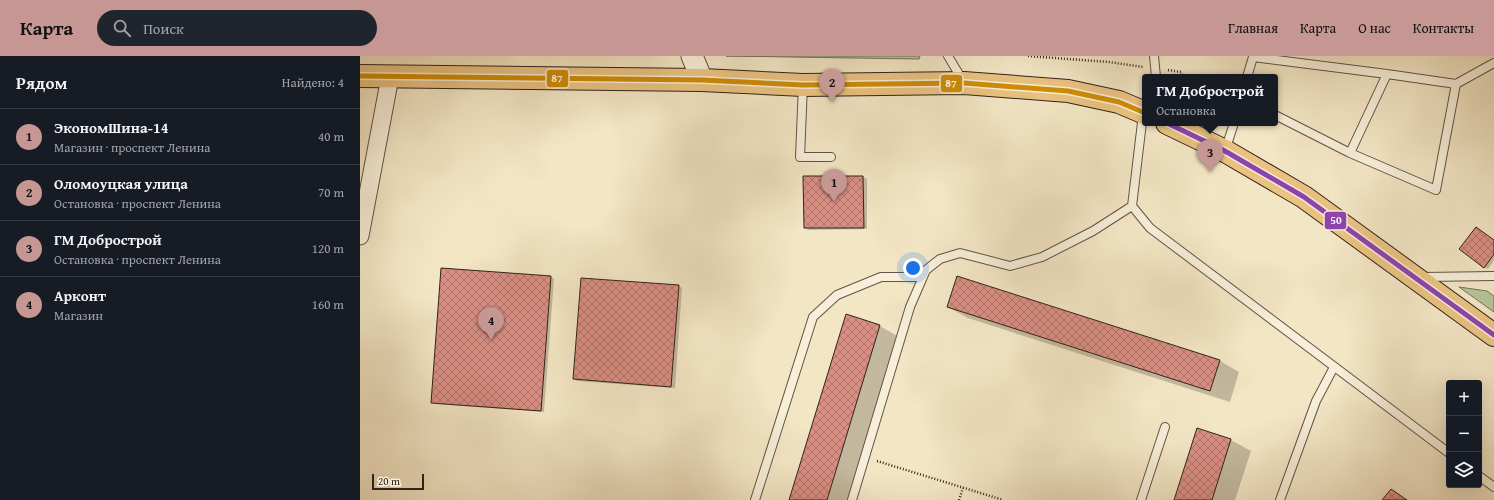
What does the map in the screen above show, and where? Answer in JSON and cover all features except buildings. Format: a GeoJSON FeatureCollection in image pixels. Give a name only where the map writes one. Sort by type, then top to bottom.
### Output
{"type":"FeatureCollection","features":[{"type":"Feature","properties":{"kind":"main road"},"geometry":{"type":"LineString","coordinates":[[360,76],[702,80],[803,84],[964,83],[1068,91],[1118,102],[1142,112]]}},
{"type":"Feature","properties":{"kind":"main road"},"geometry":{"type":"LineString","coordinates":[[1173,126],[1225,151],[1304,197],[1418,278],[1494,335]]}},
{"type":"Feature","properties":{"kind":"street"},"geometry":{"type":"LineString","coordinates":[[692,56],[702,80]]}},
{"type":"Feature","properties":{"kind":"street"},"geometry":{"type":"LineString","coordinates":[[360,236],[390,77]]}},
{"type":"Feature","properties":{"kind":"lane"},"geometry":{"type":"LineString","coordinates":[[948,56],[964,83]]}},
{"type":"Feature","properties":{"kind":"lane"},"geometry":{"type":"LineString","coordinates":[[1154,56],[1156,73]]}},
{"type":"Feature","properties":{"kind":"lane"},"geometry":{"type":"LineString","coordinates":[[1248,74],[1253,57],[1456,84],[1494,63]]}},
{"type":"Feature","properties":{"kind":"lane"},"geometry":{"type":"LineString","coordinates":[[1350,153],[1386,74]]}},
{"type":"Feature","properties":{"kind":"lane"},"geometry":{"type":"LineString","coordinates":[[803,84],[800,157],[831,157]]}},
{"type":"Feature","properties":{"kind":"lane"},"geometry":{"type":"LineString","coordinates":[[1278,117],[1350,153],[1436,190],[1456,84]]}},
{"type":"Feature","properties":{"kind":"lane"},"geometry":{"type":"LineString","coordinates":[[1142,126],[1132,206],[1150,228],[1448,452]]}},
{"type":"Feature","properties":{"kind":"lane"},"geometry":{"type":"LineString","coordinates":[[1225,151],[1233,126]]}},
{"type":"Feature","properties":{"kind":"lane"},"geometry":{"type":"LineString","coordinates":[[852,500],[910,307],[926,270],[940,258],[960,253],[1010,266],[1042,257],[1093,231],[1132,206]]}},
{"type":"Feature","properties":{"kind":"lane"},"geometry":{"type":"LineString","coordinates":[[755,500],[813,317],[837,295],[881,277],[923,276]]}},
{"type":"Feature","properties":{"kind":"lane"},"geometry":{"type":"LineString","coordinates":[[1418,278],[1494,276]]}},
{"type":"Feature","properties":{"kind":"lane"},"geometry":{"type":"LineString","coordinates":[[1280,500],[1316,401],[1334,367]]}},
{"type":"Feature","properties":{"kind":"lane"},"geometry":{"type":"LineString","coordinates":[[1142,500],[1164,427]]}},
{"type":"Feature","properties":{"kind":"lane"},"geometry":{"type":"LineString","coordinates":[[1482,478],[1494,487]]}},
{"type":"Feature","properties":{"kind":"path"},"geometry":{"type":"LineString","coordinates":[[1028,56],[1109,62],[1156,73],[1181,72],[1181,74]]}},
{"type":"Feature","properties":{"kind":"path"},"geometry":{"type":"LineString","coordinates":[[865,457],[1003,500]]}},
{"type":"Feature","properties":{"kind":"path"},"geometry":{"type":"LineString","coordinates":[[959,500],[963,488]]}},
{"type":"Feature","properties":{"kind":"green space"},"geometry":{"type":"Polygon","coordinates":[[[726,56],[920,56],[919,59],[726,56]]]}},
{"type":"Feature","properties":{"kind":"green space"},"geometry":{"type":"Polygon","coordinates":[[[1459,287],[1487,291],[1494,296],[1494,312],[1459,287]]]}},
{"type":"Feature","properties":{"kind":"transit line","name":"87"},"geometry":{"type":"LineString","coordinates":[[360,76],[702,80],[803,85],[964,83],[1068,91],[1119,102],[1142,112]]}},
{"type":"Feature","properties":{"kind":"transit line","name":"50"},"geometry":{"type":"LineString","coordinates":[[1173,126],[1225,151],[1304,197],[1494,335]]}},
{"type":"Feature","properties":{"kind":"place","name":"Оломоуцкая улица"},"geometry":{"type":"Point","coordinates":[832,102]}},
{"type":"Feature","properties":{"kind":"place","name":"ГМ Добрострой"},"geometry":{"type":"Point","coordinates":[1210,172]}},
{"type":"Feature","properties":{"kind":"place","name":"ЭкономШина-14"},"geometry":{"type":"Point","coordinates":[834,202]}},
{"type":"Feature","properties":{"kind":"place","name":"Арконт"},"geometry":{"type":"Point","coordinates":[491,340]}}]}
